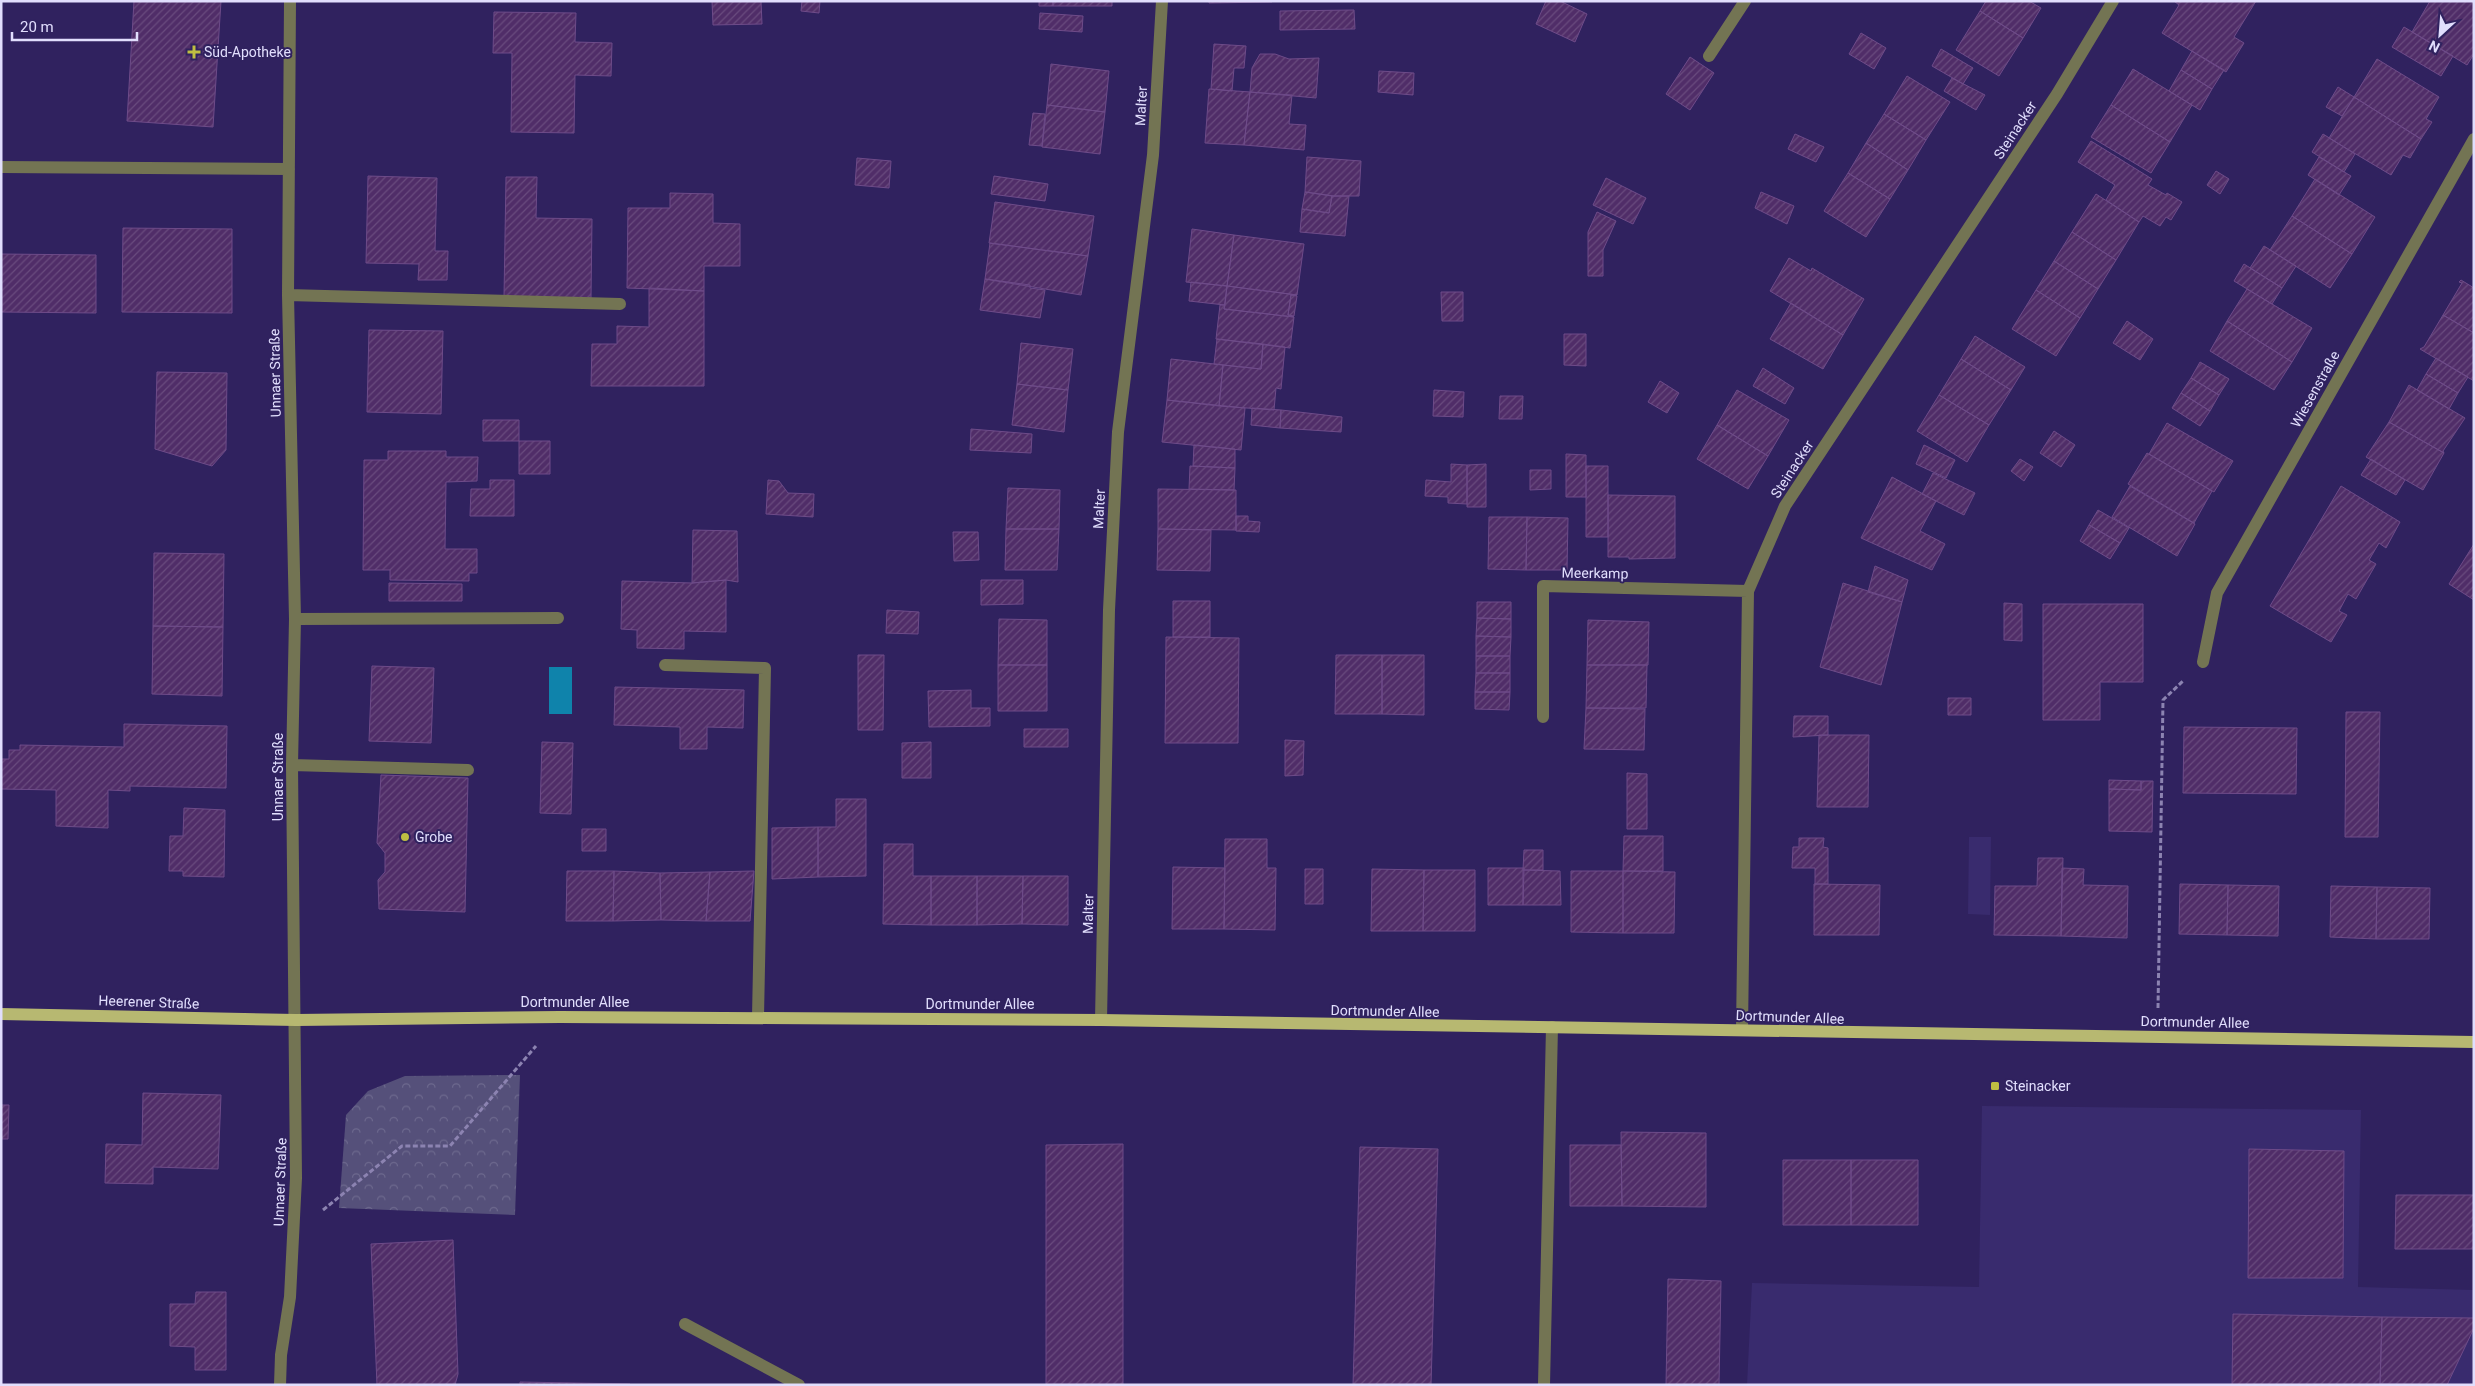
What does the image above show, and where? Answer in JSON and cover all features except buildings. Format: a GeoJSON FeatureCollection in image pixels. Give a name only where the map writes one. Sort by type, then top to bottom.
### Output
{"type":"FeatureCollection","features":[{"type":"Feature","properties":{"kind":"main road","name":"Heerener Straße"},"geometry":{"type":"LineString","coordinates":[[1,1014],[296,1020]]}},
{"type":"Feature","properties":{"kind":"main road","name":"Dortmunder Allee"},"geometry":{"type":"LineString","coordinates":[[296,1020],[758,1017],[1101,1020],[2474,1042]]}},
{"type":"Feature","properties":{"kind":"street","name":"Unnaer Straße"},"geometry":{"type":"LineString","coordinates":[[280,1385],[281,1355],[290,1297],[296,1178],[296,1020],[292,765],[295,619],[288,295],[290,1]]}},
{"type":"Feature","properties":{"kind":"street","name":"Malter"},"geometry":{"type":"LineString","coordinates":[[1101,1020],[1109,610],[1118,432],[1153,155],[1162,1]]}},
{"type":"Feature","properties":{"kind":"street"},"geometry":{"type":"LineString","coordinates":[[1709,56],[1745,1]]}},
{"type":"Feature","properties":{"kind":"street","name":"Steinacker"},"geometry":{"type":"LineString","coordinates":[[1742,1030],[1748,591],[1785,506],[2057,94],[2113,1]]}},
{"type":"Feature","properties":{"kind":"street","name":"Wiesenstraße"},"geometry":{"type":"LineString","coordinates":[[2203,662],[2217,593],[2474,139]]}},
{"type":"Feature","properties":{"kind":"street"},"geometry":{"type":"LineString","coordinates":[[1,167],[289,169]]}},
{"type":"Feature","properties":{"kind":"street"},"geometry":{"type":"LineString","coordinates":[[288,295],[620,304]]}},
{"type":"Feature","properties":{"kind":"street","name":"Meerkamp"},"geometry":{"type":"LineString","coordinates":[[1543,718],[1543,586],[1748,591]]}},
{"type":"Feature","properties":{"kind":"street"},"geometry":{"type":"LineString","coordinates":[[295,619],[558,618]]}},
{"type":"Feature","properties":{"kind":"street"},"geometry":{"type":"LineString","coordinates":[[665,665],[765,668],[758,1017]]}},
{"type":"Feature","properties":{"kind":"street"},"geometry":{"type":"LineString","coordinates":[[292,765],[468,770]]}},
{"type":"Feature","properties":{"kind":"street"},"geometry":{"type":"LineString","coordinates":[[1544,1385],[1552,1028]]}},
{"type":"Feature","properties":{"kind":"street"},"geometry":{"type":"LineString","coordinates":[[685,1324],[799,1385]]}},
{"type":"Feature","properties":{"kind":"path"},"geometry":{"type":"LineString","coordinates":[[2157,1037],[2163,700],[2203,662]]}},
{"type":"Feature","properties":{"kind":"path"},"geometry":{"type":"LineString","coordinates":[[293,1234],[402,1146],[450,1146],[560,1017]]}},
{"type":"Feature","properties":{"kind":"shaded area"},"geometry":{"type":"Polygon","coordinates":[[[1969,837],[1991,837],[1990,915],[1968,914],[1969,837]]]}},
{"type":"Feature","properties":{"kind":"shaded area"},"geometry":{"type":"Polygon","coordinates":[[[1982,1106],[2361,1110],[2358,1287],[2474,1290],[2474,1385],[1747,1385],[1752,1283],[1979,1287],[1982,1106]]]}},
{"type":"Feature","properties":{"kind":"green space"},"geometry":{"type":"Polygon","coordinates":[[[520,1075],[515,1215],[339,1208],[346,1115],[368,1091],[405,1076],[520,1075]]]}},
{"type":"Feature","properties":{"kind":"water"},"geometry":{"type":"Polygon","coordinates":[[[549,667],[572,667],[572,714],[549,714],[549,667]]]}},
{"type":"Feature","properties":{"kind":"place","name":"Süd-Apotheke"},"geometry":{"type":"Point","coordinates":[194,52]}},
{"type":"Feature","properties":{"kind":"place","name":"Grobe"},"geometry":{"type":"Point","coordinates":[405,837]}},
{"type":"Feature","properties":{"kind":"place","name":"Steinacker"},"geometry":{"type":"Point","coordinates":[1995,1086]}}]}
